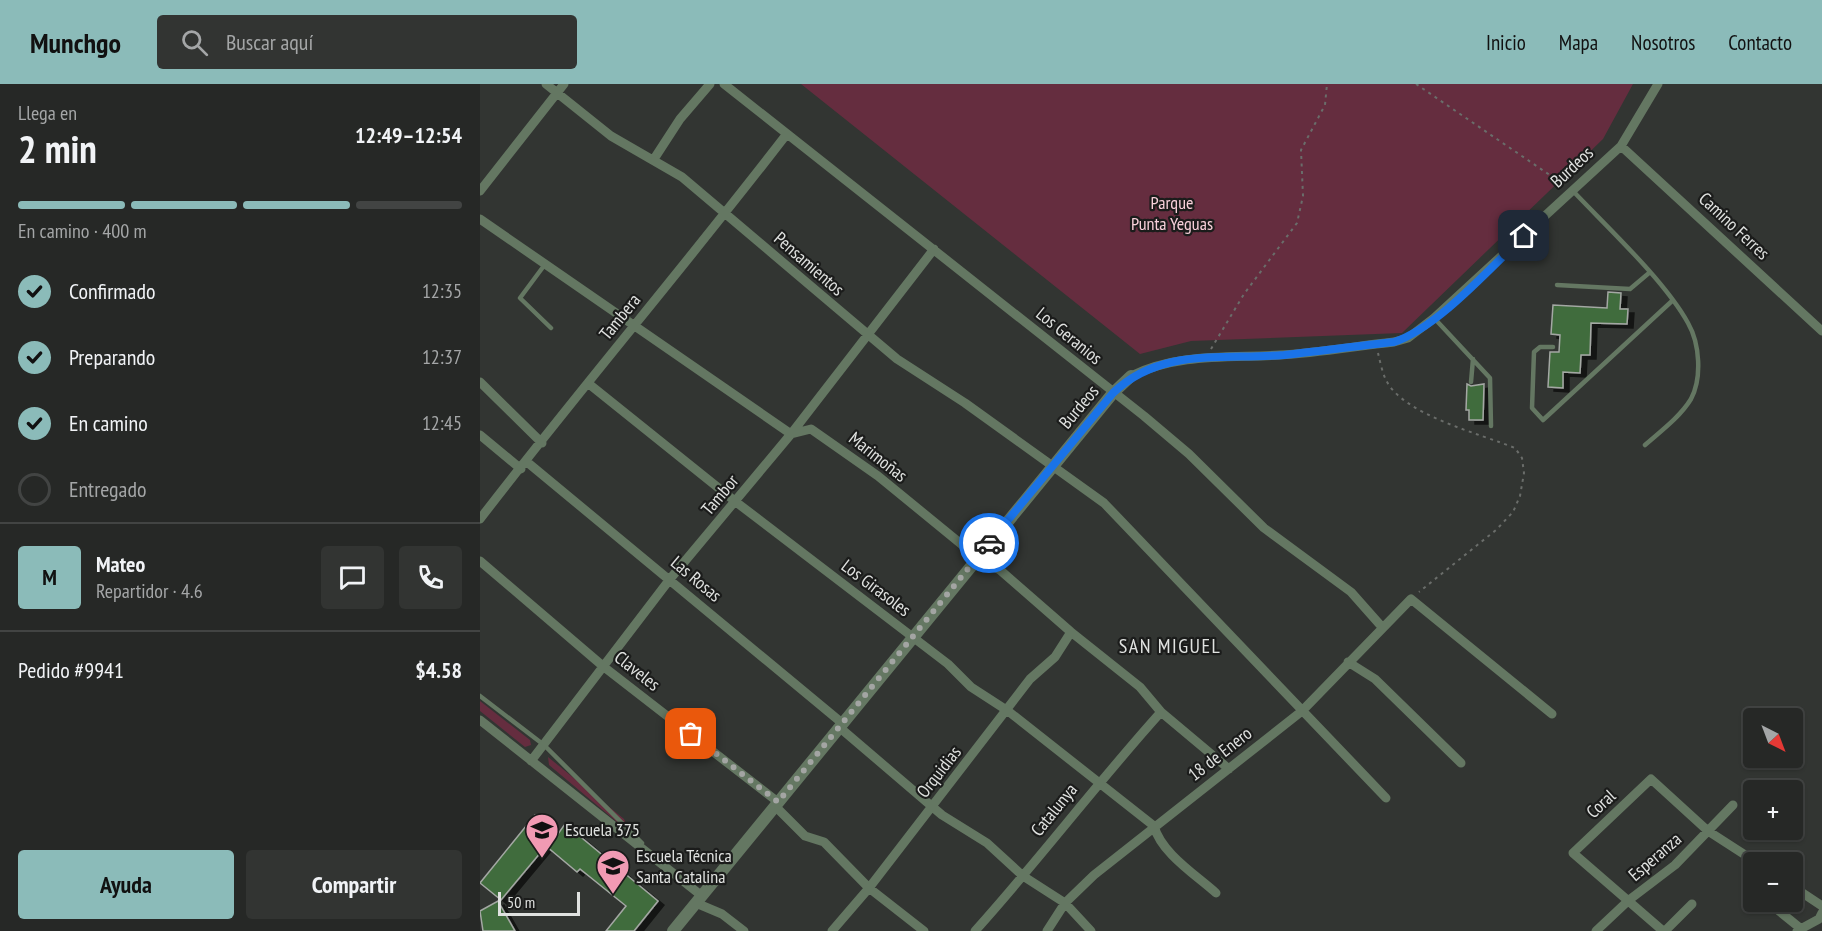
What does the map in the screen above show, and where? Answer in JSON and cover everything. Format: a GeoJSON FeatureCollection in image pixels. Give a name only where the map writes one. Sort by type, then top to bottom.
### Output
{"type":"FeatureCollection","features":[{"type":"Feature","properties":{"kind":"street","name":"Pensamientos"},"geometry":{"type":"LineString","coordinates":[[546,84],[611,136],[682,177],[867,336],[1104,503],[1386,798]]}},
{"type":"Feature","properties":{"kind":"street"},"geometry":{"type":"LineString","coordinates":[[480,191],[564,84]]}},
{"type":"Feature","properties":{"kind":"street"},"geometry":{"type":"LineString","coordinates":[[654,159],[680,119],[710,84]]}},
{"type":"Feature","properties":{"kind":"street","name":"Los Geranios"},"geometry":{"type":"LineString","coordinates":[[724,84],[1189,453],[1264,528],[1351,592],[1382,627]]}},
{"type":"Feature","properties":{"kind":"street","name":"Burdeos"},"geometry":{"type":"LineString","coordinates":[[673,931],[977,557],[1113,393],[1131,376],[1149,367],[1207,357],[1281,355],[1377,344],[1408,338],[1434,318],[1621,146],[1658,84]]}},
{"type":"Feature","properties":{"kind":"street","name":"Tambera"},"geometry":{"type":"LineString","coordinates":[[480,519],[786,135]]}},
{"type":"Feature","properties":{"kind":"street","name":"Camino Ferres"},"geometry":{"type":"LineString","coordinates":[[1621,146],[1822,331]]}},
{"type":"Feature","properties":{"kind":"street"},"geometry":{"type":"LineString","coordinates":[[480,219],[791,434]]}},
{"type":"Feature","properties":{"kind":"street","name":"Tambor"},"geometry":{"type":"LineString","coordinates":[[531,761],[670,579],[791,434],[934,249]]}},
{"type":"Feature","properties":{"kind":"street"},"geometry":{"type":"LineString","coordinates":[[480,382],[542,443]]}},
{"type":"Feature","properties":{"kind":"street","name":"Los Girasoles"},"geometry":{"type":"LineString","coordinates":[[589,384],[736,502],[913,636],[971,687],[1008,711],[1154,826],[1156,837],[1216,893]]}},
{"type":"Feature","properties":{"kind":"street","name":"Marimoñas"},"geometry":{"type":"LineString","coordinates":[[791,434],[812,429],[832,442],[977,557],[1000,570],[1071,632],[1140,687],[1161,712],[1229,769]]}},
{"type":"Feature","properties":{"kind":"street","name":"Las Rosas"},"geometry":{"type":"LineString","coordinates":[[480,435],[524,465],[670,579],[942,815],[987,843],[1023,876],[1065,903],[1091,931]]}},
{"type":"Feature","properties":{"kind":"street","name":"Claveles"},"geometry":{"type":"LineString","coordinates":[[480,561],[604,667],[776,804],[805,836],[824,843],[870,888],[924,931]]}},
{"type":"Feature","properties":{"kind":"street"},"geometry":{"type":"LineString","coordinates":[[1411,599],[1552,714]]}},
{"type":"Feature","properties":{"kind":"street","name":"18 de Enero"},"geometry":{"type":"LineString","coordinates":[[1047,931],[1065,903],[1094,875],[1302,711],[1411,599]]}},
{"type":"Feature","properties":{"kind":"street","name":"Orquidias"},"geometry":{"type":"LineString","coordinates":[[832,931],[870,888],[1008,711],[1030,679],[1055,657],[1071,632]]}},
{"type":"Feature","properties":{"kind":"street"},"geometry":{"type":"LineString","coordinates":[[1348,662],[1375,679],[1461,763]]}},
{"type":"Feature","properties":{"kind":"street","name":"Catalunya"},"geometry":{"type":"LineString","coordinates":[[975,931],[1023,876],[1098,782],[1161,712]]}},
{"type":"Feature","properties":{"kind":"street"},"geometry":{"type":"LineString","coordinates":[[480,720],[678,878],[699,899],[744,931]]}},
{"type":"Feature","properties":{"kind":"street","name":"Coral"},"geometry":{"type":"LineString","coordinates":[[1629,900],[1572,853],[1651,779],[1708,831]]}},
{"type":"Feature","properties":{"kind":"street","name":"Esperanza"},"geometry":{"type":"LineString","coordinates":[[1596,931],[1629,900],[1675,865],[1734,805]]}},
{"type":"Feature","properties":{"kind":"street"},"geometry":{"type":"LineString","coordinates":[[1708,831],[1743,854]]}},
{"type":"Feature","properties":{"kind":"street"},"geometry":{"type":"LineString","coordinates":[[1803,893],[1822,906]]}},
{"type":"Feature","properties":{"kind":"street"},"geometry":{"type":"LineString","coordinates":[[1629,900],[1664,931],[1692,904]]}},
{"type":"Feature","properties":{"kind":"street"},"geometry":{"type":"LineString","coordinates":[[1779,912],[1799,930],[1814,921],[1822,912]]}},
{"type":"Feature","properties":{"kind":"street"},"geometry":{"type":"LineString","coordinates":[[1814,921],[1822,928]]}},
{"type":"Feature","properties":{"kind":"lane"},"geometry":{"type":"LineString","coordinates":[[1573,191],[1672,301],[1689,324],[1696,346],[1696,385],[1683,410],[1645,445]]}},
{"type":"Feature","properties":{"kind":"lane"},"geometry":{"type":"LineString","coordinates":[[546,263],[520,298],[551,328]]}},
{"type":"Feature","properties":{"kind":"lane"},"geometry":{"type":"LineString","coordinates":[[1557,285],[1630,289],[1649,273]]}},
{"type":"Feature","properties":{"kind":"lane"},"geometry":{"type":"LineString","coordinates":[[1553,347],[1540,347],[1534,352],[1532,408],[1543,420],[1672,301]]}},
{"type":"Feature","properties":{"kind":"lane"},"geometry":{"type":"LineString","coordinates":[[1434,318],[1492,382],[1491,426]]}},
{"type":"Feature","properties":{"kind":"lane"},"geometry":{"type":"LineString","coordinates":[[1471,382],[1473,359]]}},
{"type":"Feature","properties":{"kind":"lane"},"geometry":{"type":"LineString","coordinates":[[480,696],[544,745],[678,878]]}},
{"type":"Feature","properties":{"kind":"path"},"geometry":{"type":"LineString","coordinates":[[1207,357],[1244,294],[1297,223],[1303,196],[1301,150],[1325,105],[1327,84]]}},
{"type":"Feature","properties":{"kind":"path"},"geometry":{"type":"LineString","coordinates":[[1416,84],[1573,191]]}},
{"type":"Feature","properties":{"kind":"path"},"geometry":{"type":"LineString","coordinates":[[1377,344],[1386,381],[1402,397],[1440,420],[1515,448],[1524,464],[1520,496],[1506,520],[1411,599]]}},
{"type":"Feature","properties":{"kind":"green space","name":"Parque Punta Yeguas"},"geometry":{"type":"Polygon","coordinates":[[[801,84],[1633,84],[1603,139],[1402,333],[1191,341],[1140,354],[801,84]]]}},
{"type":"Feature","properties":{"kind":"green space"},"geometry":{"type":"Polygon","coordinates":[[[480,701],[530,740],[531,745],[525,747],[480,711],[480,701]]]}},
{"type":"Feature","properties":{"kind":"green space"},"geometry":{"type":"Polygon","coordinates":[[[548,757],[624,819],[627,826],[623,827],[549,765],[548,757]]]}},
{"type":"Feature","properties":{"kind":"building"},"geometry":{"type":"Polygon","coordinates":[[[1608,292],[1621,293],[1620,309],[1628,309],[1627,324],[1591,323],[1590,355],[1581,355],[1580,373],[1563,372],[1563,388],[1548,387],[1550,352],[1559,352],[1560,335],[1551,334],[1553,305],[1607,308],[1608,292]]]}},
{"type":"Feature","properties":{"kind":"building"},"geometry":{"type":"Polygon","coordinates":[[[1467,384],[1471,386],[1484,384],[1483,420],[1469,420],[1469,410],[1466,410],[1467,384]]]}},
{"type":"Feature","properties":{"kind":"building"},"geometry":{"type":"Polygon","coordinates":[[[535,815],[558,834],[565,824],[658,901],[634,931],[606,931],[626,906],[580,869],[577,872],[546,846],[501,900],[480,883],[535,815]]]}},
{"type":"Feature","properties":{"kind":"building"},"geometry":{"type":"Polygon","coordinates":[[[498,901],[515,931],[483,931],[480,911],[498,901]]]}},
{"type":"Feature","properties":{"kind":"way so far"},"geometry":{"type":"LineString","coordinates":[[691,734],[778,802],[989,543]]}},
{"type":"Feature","properties":{"kind":"place","name":"Escuela 375"},"geometry":{"type":"Point","coordinates":[542,859]}},
{"type":"Feature","properties":{"kind":"place","name":"Escuela Técnica Santa Catalina"},"geometry":{"type":"Point","coordinates":[613,895]}},
{"type":"Feature","properties":{"kind":"district","name":"SAN MIGUEL"},"geometry":{"type":"Point","coordinates":[1170,646]}},
{"type":"Feature","properties":{"kind":"route"},"geometry":{"type":"LineString","coordinates":[[989,543],[1113,393],[1131,376],[1149,367],[1207,357],[1281,355],[1394,342],[1408,338],[1422,329],[1524,236]]}}]}
